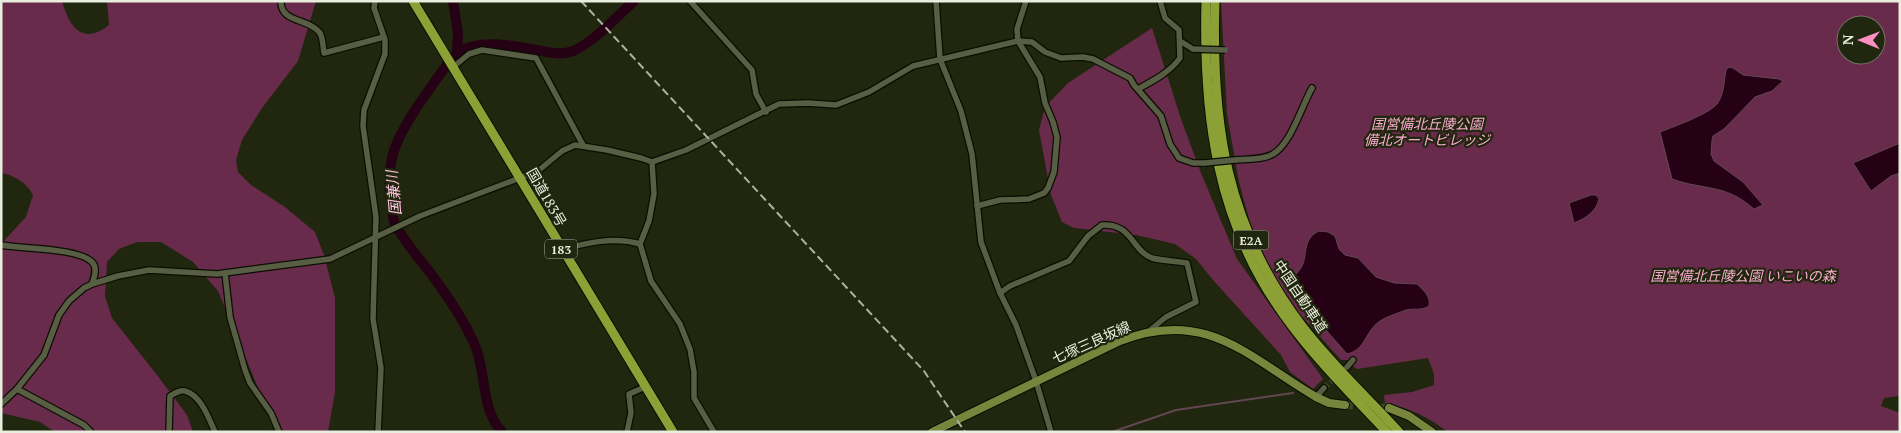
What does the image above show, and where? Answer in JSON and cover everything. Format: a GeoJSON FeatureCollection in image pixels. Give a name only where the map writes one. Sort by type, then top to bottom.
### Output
{"type":"FeatureCollection","features":[{"type":"Feature","properties":{"kind":"highway","name":"国道183号"},"geometry":{"type":"LineString","coordinates":[[413,1],[445,58],[673,432]]}},
{"type":"Feature","properties":{"kind":"highway","name":"中国自動車道"},"geometry":{"type":"LineString","coordinates":[[1206,1],[1206,77],[1210,123],[1222,186],[1240,236],[1263,283],[1292,327],[1320,361],[1387,432]]}},
{"type":"Feature","properties":{"kind":"highway","name":"中国自動車道"},"geometry":{"type":"LineString","coordinates":[[1215,1],[1214,76],[1218,122],[1230,184],[1256,253],[1278,291],[1303,328],[1360,392],[1399,432]]}},
{"type":"Feature","properties":{"kind":"main road","name":"七塚三良坂線"},"geometry":{"type":"LineString","coordinates":[[932,432],[1120,341],[1149,331],[1187,330],[1222,339],[1243,350],[1316,397],[1329,403],[1345,405]]}},
{"type":"Feature","properties":{"kind":"main road"},"geometry":{"type":"LineString","coordinates":[[1389,408],[1409,416],[1432,432]]}},
{"type":"Feature","properties":{"kind":"street"},"geometry":{"type":"LineString","coordinates":[[281,1],[281,10],[287,16],[316,28],[321,34],[324,53],[384,37]]}},
{"type":"Feature","properties":{"kind":"street"},"geometry":{"type":"LineString","coordinates":[[375,1],[374,8],[384,37],[385,54],[364,110],[363,126],[374,201],[373,319],[381,368],[378,432]]}},
{"type":"Feature","properties":{"kind":"street"},"geometry":{"type":"LineString","coordinates":[[690,1],[752,70],[756,94],[766,112]]}},
{"type":"Feature","properties":{"kind":"street"},"geometry":{"type":"LineString","coordinates":[[936,1],[940,59],[961,111],[972,154],[981,242],[1000,293],[1016,325],[1051,432]]}},
{"type":"Feature","properties":{"kind":"street"},"geometry":{"type":"LineString","coordinates":[[977,206],[1000,200],[1030,199],[1048,188],[1054,172],[1057,137],[1053,122],[1045,102],[1040,78],[1018,41],[1017,29],[1026,1]]}},
{"type":"Feature","properties":{"kind":"street"},"geometry":{"type":"LineString","coordinates":[[1138,89],[1158,77],[1180,58],[1178,30],[1165,18],[1160,1]]}},
{"type":"Feature","properties":{"kind":"street"},"geometry":{"type":"LineString","coordinates":[[1,404],[17,389],[44,354],[56,322],[64,308],[73,297],[92,284],[118,276],[149,270],[225,273],[330,258],[420,216],[538,171],[562,151],[575,145],[641,158],[652,162],[686,150],[779,104],[808,103],[836,105],[846,102],[913,66],[1018,41],[1032,42],[1045,52],[1061,58],[1083,57],[1093,59],[1130,78],[1161,116],[1170,144],[1179,158],[1193,163],[1235,160],[1275,154],[1295,126],[1312,88]]}},
{"type":"Feature","properties":{"kind":"street"},"geometry":{"type":"LineString","coordinates":[[1180,41],[1193,49],[1225,50]]}},
{"type":"Feature","properties":{"kind":"street"},"geometry":{"type":"LineString","coordinates":[[451,67],[469,54],[482,50],[536,58],[583,146]]}},
{"type":"Feature","properties":{"kind":"street"},"geometry":{"type":"LineString","coordinates":[[652,162],[654,194],[648,221],[640,244],[651,281],[680,324],[690,349],[694,372],[694,398],[714,432]]}},
{"type":"Feature","properties":{"kind":"street"},"geometry":{"type":"LineString","coordinates":[[1000,293],[1010,286],[1069,261],[1088,236],[1102,225],[1113,225],[1127,233],[1150,257],[1187,263],[1196,302],[1166,316],[1149,331]]}},
{"type":"Feature","properties":{"kind":"street"},"geometry":{"type":"LineString","coordinates":[[561,250],[581,244],[608,240],[640,244]]}},
{"type":"Feature","properties":{"kind":"street"},"geometry":{"type":"LineString","coordinates":[[1,245],[62,251],[85,258],[93,262],[95,267],[92,284]]}},
{"type":"Feature","properties":{"kind":"street"},"geometry":{"type":"LineString","coordinates":[[225,273],[230,317],[245,370],[250,383],[271,413],[279,432]]}},
{"type":"Feature","properties":{"kind":"street"},"geometry":{"type":"LineString","coordinates":[[1346,367],[1353,360]]}},
{"type":"Feature","properties":{"kind":"street"},"geometry":{"type":"LineString","coordinates":[[627,432],[631,414],[630,394],[645,387]]}},
{"type":"Feature","properties":{"kind":"street"},"geometry":{"type":"LineString","coordinates":[[1316,397],[1324,388]]}},
{"type":"Feature","properties":{"kind":"street"},"geometry":{"type":"LineString","coordinates":[[17,389],[84,425],[91,432]]}},
{"type":"Feature","properties":{"kind":"street"},"geometry":{"type":"LineString","coordinates":[[169,432],[170,396],[179,391],[186,391],[195,398],[205,411],[215,432]]}},
{"type":"Feature","properties":{"kind":"green space"},"geometry":{"type":"Polygon","coordinates":[[[1,1],[62,1],[73,26],[78,31],[92,34],[109,25],[107,1],[316,1],[298,61],[262,108],[242,140],[236,160],[238,172],[251,185],[285,207],[315,232],[324,255],[335,298],[335,392],[328,432],[278,432],[218,291],[193,262],[161,242],[137,242],[119,249],[107,262],[105,296],[112,318],[187,415],[193,432],[55,432],[40,422],[1,413],[1,244],[26,217],[33,195],[20,180],[1,173],[1,1]]]}},
{"type":"Feature","properties":{"kind":"green space"},"geometry":{"type":"Polygon","coordinates":[[[1221,1],[1900,1],[1900,396],[1884,398],[1881,406],[1900,413],[1900,432],[1448,432],[1418,414],[1385,403],[1384,395],[1412,392],[1434,385],[1434,374],[1428,358],[1357,369],[1350,364],[1349,360],[1341,360],[1298,312],[1260,252],[1239,182],[1227,114],[1221,1]]]}},
{"type":"Feature","properties":{"kind":"green space"},"geometry":{"type":"Polygon","coordinates":[[[1152,28],[1181,119],[1237,259],[1323,379],[1313,389],[1290,372],[1281,355],[1196,259],[1175,244],[1136,235],[1074,228],[1062,222],[1051,195],[1039,130],[1045,107],[1068,83],[1152,28]]]}},
{"type":"Feature","properties":{"kind":"shaded area"},"geometry":{"type":"Polygon","coordinates":[[[1729,67],[1743,75],[1783,81],[1772,91],[1755,97],[1724,129],[1713,136],[1712,140],[1711,154],[1714,161],[1743,182],[1763,205],[1754,209],[1724,191],[1672,179],[1660,132],[1682,124],[1713,108],[1719,100],[1726,70],[1729,67]]]}},
{"type":"Feature","properties":{"kind":"shaded area"},"geometry":{"type":"Polygon","coordinates":[[[1900,143],[1900,173],[1891,176],[1871,191],[1853,163],[1900,143]]]}},
{"type":"Feature","properties":{"kind":"shaded area"},"geometry":{"type":"Polygon","coordinates":[[[1596,195],[1599,199],[1596,208],[1586,217],[1574,223],[1569,203],[1596,195]]]}},
{"type":"Feature","properties":{"kind":"shaded area"},"geometry":{"type":"Polygon","coordinates":[[[1319,231],[1328,232],[1335,236],[1339,249],[1345,255],[1358,258],[1376,277],[1394,283],[1417,284],[1428,296],[1429,306],[1406,310],[1383,320],[1375,325],[1358,349],[1347,354],[1297,297],[1288,282],[1302,266],[1310,238],[1319,231]]]}},
{"type":"Feature","properties":{"kind":"waterway"},"geometry":{"type":"LineString","coordinates":[[453,1],[458,33],[457,53]]}},
{"type":"Feature","properties":{"kind":"waterway","name":"国兼川"},"geometry":{"type":"LineString","coordinates":[[502,432],[490,412],[478,354],[462,319],[432,275],[404,239],[393,219],[390,174],[394,151],[403,130],[417,107],[458,52],[486,44],[517,46],[554,53],[573,51],[596,36],[634,1]]}},
{"type":"Feature","properties":{"kind":"waterway"},"geometry":{"type":"LineString","coordinates":[[1112,432],[1176,410],[1293,393]]}},
{"type":"Feature","properties":{"kind":"tunnel"},"geometry":{"type":"LineString","coordinates":[[1324,388],[1347,367]]}},
{"type":"Feature","properties":{"kind":"tunnel"},"geometry":{"type":"LineString","coordinates":[[1345,405],[1389,408]]}},
{"type":"Feature","properties":{"kind":"railway"},"geometry":{"type":"LineString","coordinates":[[581,1],[924,371],[965,432]]}},
{"type":"Feature","properties":{"kind":"park label","name":"国営備北丘陵公園 備北オートビレッジ"},"geometry":{"type":"Point","coordinates":[1427,132]}},
{"type":"Feature","properties":{"kind":"park label","name":"国営備北丘陵公園 いこいの森"},"geometry":{"type":"Point","coordinates":[1743,275]}}]}
